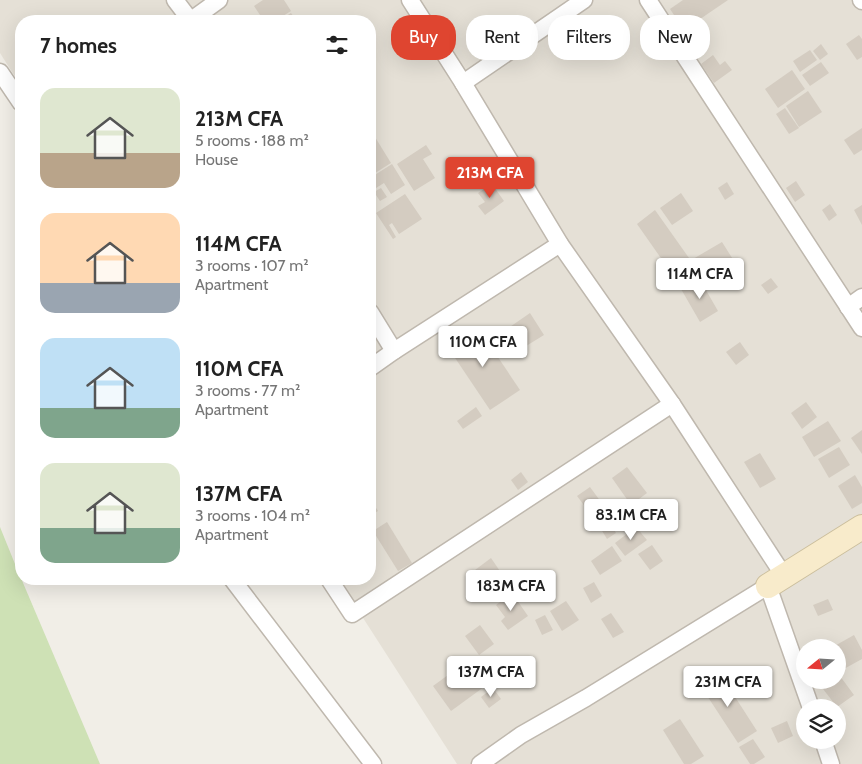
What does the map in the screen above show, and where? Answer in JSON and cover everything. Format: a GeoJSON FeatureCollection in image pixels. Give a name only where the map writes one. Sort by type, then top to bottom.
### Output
{"type":"FeatureCollection","features":[{"type":"Feature","properties":{"kind":"street"},"geometry":{"type":"LineString","coordinates":[[175,0],[186,15]]}},
{"type":"Feature","properties":{"kind":"street"},"geometry":{"type":"LineString","coordinates":[[199,15],[219,0]]}},
{"type":"Feature","properties":{"kind":"street"},"geometry":{"type":"LineString","coordinates":[[410,0],[463,83],[560,244],[672,404],[776,581],[809,699]]}},
{"type":"Feature","properties":{"kind":"street"},"geometry":{"type":"LineString","coordinates":[[463,83],[584,0]]}},
{"type":"Feature","properties":{"kind":"street"},"geometry":{"type":"LineString","coordinates":[[648,0],[862,328]]}},
{"type":"Feature","properties":{"kind":"street"},"geometry":{"type":"LineString","coordinates":[[0,72],[15,94]]}},
{"type":"Feature","properties":{"kind":"street"},"geometry":{"type":"LineString","coordinates":[[376,364],[560,244]]}},
{"type":"Feature","properties":{"kind":"street"},"geometry":{"type":"LineString","coordinates":[[848,307],[862,297]]}},
{"type":"Feature","properties":{"kind":"street"},"geometry":{"type":"LineString","coordinates":[[376,322],[394,351]]}},
{"type":"Feature","properties":{"kind":"street"},"geometry":{"type":"LineString","coordinates":[[333,585],[352,614],[672,404]]}},
{"type":"Feature","properties":{"kind":"street"},"geometry":{"type":"LineString","coordinates":[[480,764],[521,736],[862,527]]}},
{"type":"Feature","properties":{"kind":"street"},"geometry":{"type":"LineString","coordinates":[[237,585],[373,764]]}},
{"type":"Feature","properties":{"kind":"street"},"geometry":{"type":"LineString","coordinates":[[826,749],[831,764]]}},
{"type":"Feature","properties":{"kind":"shaded area"},"geometry":{"type":"Polygon","coordinates":[[[0,0],[862,0],[862,764],[457,764],[342,585],[376,585],[376,15],[15,15],[15,77],[0,53],[0,0]]]}},
{"type":"Feature","properties":{"kind":"green space"},"geometry":{"type":"Polygon","coordinates":[[[0,527],[15,564],[15,585],[24,585],[100,764],[0,764],[0,527]]]}},
{"type":"Feature","properties":{"kind":"building"},"geometry":{"type":"Polygon","coordinates":[[[263,0],[284,0],[291,11],[285,15],[260,15],[254,6],[263,0]]]}},
{"type":"Feature","properties":{"kind":"building"},"geometry":{"type":"Polygon","coordinates":[[[683,0],[728,0],[706,15],[674,15],[670,9],[683,0]]]}},
{"type":"Feature","properties":{"kind":"building"},"geometry":{"type":"Polygon","coordinates":[[[859,35],[862,39],[862,57],[857,60],[846,44],[859,35]]]}},
{"type":"Feature","properties":{"kind":"building"},"geometry":{"type":"Polygon","coordinates":[[[821,44],[828,54],[820,60],[813,51],[821,44]]]}},
{"type":"Feature","properties":{"kind":"building"},"geometry":{"type":"Polygon","coordinates":[[[810,50],[817,60],[800,72],[793,61],[810,50]]]}},
{"type":"Feature","properties":{"kind":"building"},"geometry":{"type":"Polygon","coordinates":[[[713,55],[720,65],[725,61],[732,70],[714,83],[701,64],[710,60],[713,55]]]}},
{"type":"Feature","properties":{"kind":"building"},"geometry":{"type":"Polygon","coordinates":[[[821,62],[829,73],[810,86],[802,75],[821,62]]]}},
{"type":"Feature","properties":{"kind":"building"},"geometry":{"type":"Polygon","coordinates":[[[792,70],[805,89],[778,108],[765,89],[792,70]]]}},
{"type":"Feature","properties":{"kind":"building"},"geometry":{"type":"Polygon","coordinates":[[[808,91],[822,112],[799,127],[786,106],[808,91]]]}},
{"type":"Feature","properties":{"kind":"building"},"geometry":{"type":"Polygon","coordinates":[[[785,108],[799,128],[789,134],[776,114],[785,108]]]}},
{"type":"Feature","properties":{"kind":"building"},"geometry":{"type":"Polygon","coordinates":[[[862,128],[862,150],[854,155],[844,140],[862,128]]]}},
{"type":"Feature","properties":{"kind":"building"},"geometry":{"type":"Polygon","coordinates":[[[376,139],[391,163],[376,172],[376,139]]]}},
{"type":"Feature","properties":{"kind":"building"},"geometry":{"type":"Polygon","coordinates":[[[426,145],[432,154],[423,159],[435,178],[414,191],[397,164],[426,145]]]}},
{"type":"Feature","properties":{"kind":"building"},"geometry":{"type":"Polygon","coordinates":[[[392,164],[405,185],[391,194],[384,183],[376,188],[376,174],[392,164]]]}},
{"type":"Feature","properties":{"kind":"building"},"geometry":{"type":"Polygon","coordinates":[[[796,181],[805,195],[795,202],[786,188],[796,181]]]}},
{"type":"Feature","properties":{"kind":"building"},"geometry":{"type":"Polygon","coordinates":[[[727,182],[734,194],[725,200],[718,188],[727,182]]]}},
{"type":"Feature","properties":{"kind":"building"},"geometry":{"type":"Polygon","coordinates":[[[492,184],[504,201],[485,215],[478,206],[485,202],[478,193],[492,184]]]}},
{"type":"Feature","properties":{"kind":"building"},"geometry":{"type":"Polygon","coordinates":[[[381,188],[387,197],[380,201],[376,195],[376,191],[381,188]]]}},
{"type":"Feature","properties":{"kind":"building"},"geometry":{"type":"Polygon","coordinates":[[[681,193],[693,211],[672,225],[660,208],[681,193]]]}},
{"type":"Feature","properties":{"kind":"building"},"geometry":{"type":"Polygon","coordinates":[[[405,194],[422,219],[399,234],[392,223],[389,225],[396,237],[393,239],[376,213],[405,194]]]}},
{"type":"Feature","properties":{"kind":"building"},"geometry":{"type":"Polygon","coordinates":[[[830,204],[837,215],[829,221],[822,210],[830,204]]]}},
{"type":"Feature","properties":{"kind":"building"},"geometry":{"type":"Polygon","coordinates":[[[862,205],[862,225],[854,210],[862,205]]]}},
{"type":"Feature","properties":{"kind":"building"},"geometry":{"type":"Polygon","coordinates":[[[655,210],[689,258],[670,271],[637,224],[655,210]]]}},
{"type":"Feature","properties":{"kind":"building"},"geometry":{"type":"Polygon","coordinates":[[[722,242],[734,261],[727,266],[726,263],[713,273],[717,279],[708,284],[693,259],[722,242]]]}},
{"type":"Feature","properties":{"kind":"building"},"geometry":{"type":"Polygon","coordinates":[[[699,278],[718,311],[700,322],[681,289],[699,278]]]}},
{"type":"Feature","properties":{"kind":"building"},"geometry":{"type":"Polygon","coordinates":[[[771,278],[778,287],[768,294],[761,285],[771,278]]]}},
{"type":"Feature","properties":{"kind":"building"},"geometry":{"type":"Polygon","coordinates":[[[530,313],[544,335],[518,351],[504,331],[530,313]]]}},
{"type":"Feature","properties":{"kind":"building"},"geometry":{"type":"Polygon","coordinates":[[[477,326],[520,390],[490,410],[447,346],[477,326]]]}},
{"type":"Feature","properties":{"kind":"building"},"geometry":{"type":"Polygon","coordinates":[[[740,342],[749,355],[736,365],[726,352],[740,342]]]}},
{"type":"Feature","properties":{"kind":"building"},"geometry":{"type":"Polygon","coordinates":[[[806,402],[817,417],[802,429],[791,413],[806,402]]]}},
{"type":"Feature","properties":{"kind":"building"},"geometry":{"type":"Polygon","coordinates":[[[476,407],[482,416],[463,429],[457,421],[476,407]]]}},
{"type":"Feature","properties":{"kind":"building"},"geometry":{"type":"Polygon","coordinates":[[[828,421],[841,441],[814,457],[802,437],[828,421]]]}},
{"type":"Feature","properties":{"kind":"building"},"geometry":{"type":"Polygon","coordinates":[[[862,430],[862,454],[851,438],[862,430]]]}},
{"type":"Feature","properties":{"kind":"building"},"geometry":{"type":"Polygon","coordinates":[[[839,447],[850,465],[829,478],[818,459],[839,447]]]}},
{"type":"Feature","properties":{"kind":"building"},"geometry":{"type":"Polygon","coordinates":[[[760,453],[776,479],[760,488],[744,462],[760,453]]]}},
{"type":"Feature","properties":{"kind":"building"},"geometry":{"type":"Polygon","coordinates":[[[627,467],[647,493],[631,505],[612,478],[627,467]]]}},
{"type":"Feature","properties":{"kind":"building"},"geometry":{"type":"Polygon","coordinates":[[[521,472],[528,482],[518,490],[511,480],[521,472]]]}},
{"type":"Feature","properties":{"kind":"building"},"geometry":{"type":"Polygon","coordinates":[[[855,475],[862,487],[862,503],[852,509],[838,486],[855,475]]]}},
{"type":"Feature","properties":{"kind":"building"},"geometry":{"type":"Polygon","coordinates":[[[590,487],[601,502],[589,512],[577,496],[590,487]]]}},
{"type":"Feature","properties":{"kind":"building"},"geometry":{"type":"Polygon","coordinates":[[[606,515],[616,533],[607,539],[596,521],[606,515]]]}},
{"type":"Feature","properties":{"kind":"building"},"geometry":{"type":"Polygon","coordinates":[[[387,522],[412,563],[398,571],[376,536],[376,529],[387,522]]]}},
{"type":"Feature","properties":{"kind":"building"},"geometry":{"type":"Polygon","coordinates":[[[636,527],[647,540],[625,556],[615,543],[636,527]]]}},
{"type":"Feature","properties":{"kind":"building"},"geometry":{"type":"Polygon","coordinates":[[[652,545],[663,561],[650,570],[638,554],[652,545]]]}},
{"type":"Feature","properties":{"kind":"building"},"geometry":{"type":"Polygon","coordinates":[[[612,546],[622,561],[600,575],[591,561],[612,546]]]}},
{"type":"Feature","properties":{"kind":"building"},"geometry":{"type":"Polygon","coordinates":[[[491,558],[504,577],[488,589],[475,570],[491,558]]]}},
{"type":"Feature","properties":{"kind":"building"},"geometry":{"type":"Polygon","coordinates":[[[594,582],[602,596],[591,603],[583,588],[594,582]]]}},
{"type":"Feature","properties":{"kind":"building"},"geometry":{"type":"Polygon","coordinates":[[[512,593],[528,616],[508,630],[501,621],[505,617],[496,605],[512,593]]]}},
{"type":"Feature","properties":{"kind":"building"},"geometry":{"type":"Polygon","coordinates":[[[828,599],[833,610],[818,616],[813,605],[828,599]]]}},
{"type":"Feature","properties":{"kind":"building"},"geometry":{"type":"Polygon","coordinates":[[[566,601],[579,620],[562,631],[550,611],[566,601]]]}},
{"type":"Feature","properties":{"kind":"building"},"geometry":{"type":"Polygon","coordinates":[[[611,613],[624,632],[613,638],[601,619],[611,613]]]}},
{"type":"Feature","properties":{"kind":"building"},"geometry":{"type":"Polygon","coordinates":[[[545,615],[553,630],[542,635],[535,620],[545,615]]]}},
{"type":"Feature","properties":{"kind":"building"},"geometry":{"type":"Polygon","coordinates":[[[480,625],[494,644],[479,655],[465,636],[480,625]]]}},
{"type":"Feature","properties":{"kind":"building"},"geometry":{"type":"Polygon","coordinates":[[[854,635],[862,650],[862,659],[846,668],[846,640],[854,635]]]}},
{"type":"Feature","properties":{"kind":"building"},"geometry":{"type":"Polygon","coordinates":[[[470,659],[488,684],[451,711],[433,686],[470,659]]]}},
{"type":"Feature","properties":{"kind":"building"},"geometry":{"type":"Polygon","coordinates":[[[719,672],[757,731],[738,743],[700,685],[719,672]]]}},
{"type":"Feature","properties":{"kind":"building"},"geometry":{"type":"Polygon","coordinates":[[[846,684],[854,695],[846,701],[846,699],[831,699],[823,689],[846,689],[846,684]]]}},
{"type":"Feature","properties":{"kind":"building"},"geometry":{"type":"Polygon","coordinates":[[[493,688],[501,699],[489,708],[481,697],[493,688]]]}},
{"type":"Feature","properties":{"kind":"building"},"geometry":{"type":"Polygon","coordinates":[[[680,719],[704,756],[691,764],[684,764],[663,730],[680,719]]]}},
{"type":"Feature","properties":{"kind":"building"},"geometry":{"type":"Polygon","coordinates":[[[787,721],[793,736],[778,743],[771,728],[787,721]]]}},
{"type":"Feature","properties":{"kind":"building"},"geometry":{"type":"Polygon","coordinates":[[[753,739],[765,757],[754,764],[750,764],[739,747],[753,739]]]}}]}
